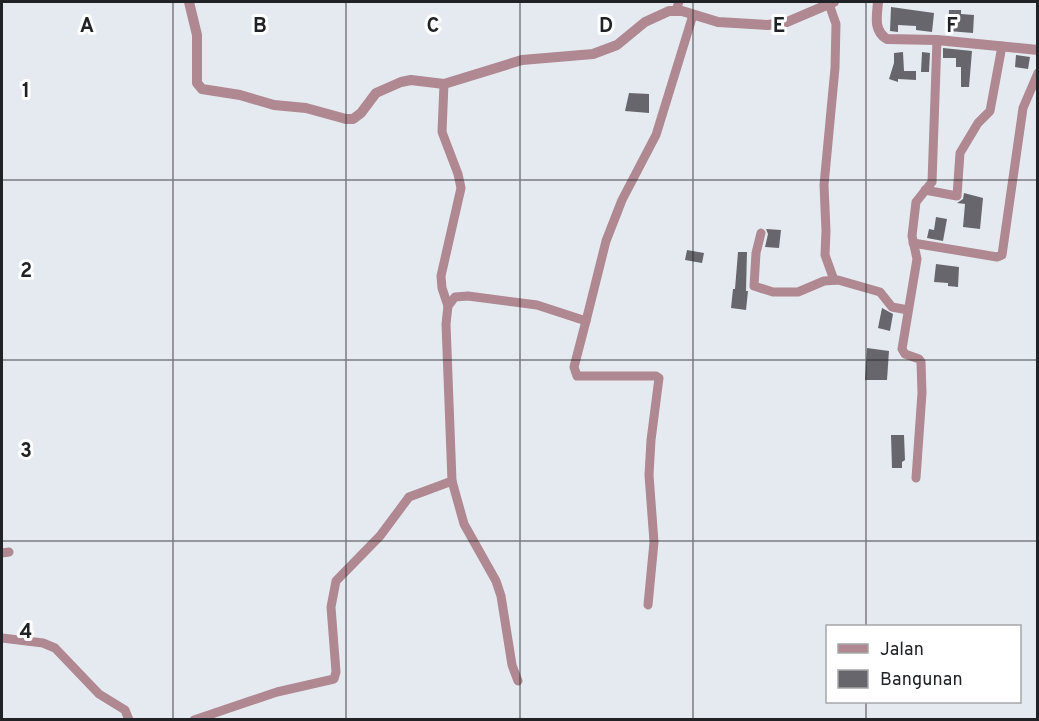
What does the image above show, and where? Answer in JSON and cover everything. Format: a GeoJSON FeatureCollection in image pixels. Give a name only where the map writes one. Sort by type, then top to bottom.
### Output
{"type":"FeatureCollection","features":[{"type":"Feature","properties":{"kind":"street"},"geometry":{"type":"LineString","coordinates":[[189,2],[197,35],[197,83],[202,89],[240,95],[274,105],[306,108],[346,119],[357,117],[376,93],[401,82],[411,80],[444,84],[522,60],[580,56],[604,51],[617,45],[645,22],[678,6],[693,15],[718,22],[779,24],[831,3],[836,24],[835,68],[824,185],[825,255],[834,280]]}},
{"type":"Feature","properties":{"kind":"street"},"geometry":{"type":"LineString","coordinates":[[878,2],[877,24],[882,36],[886,39],[938,40],[1038,50]]}},
{"type":"Feature","properties":{"kind":"street"},"geometry":{"type":"LineString","coordinates":[[648,605],[654,542],[649,475],[651,440],[660,379],[656,376],[577,376],[574,367],[606,241],[622,200],[656,135],[693,15]]}},
{"type":"Feature","properties":{"kind":"street"},"geometry":{"type":"LineString","coordinates":[[916,478],[922,374],[920,359],[905,354],[902,349],[917,259],[913,243],[916,202],[932,182],[938,40]]}},
{"type":"Feature","properties":{"kind":"street"},"geometry":{"type":"LineString","coordinates":[[925,190],[957,196],[960,153],[978,123],[990,111],[1002,46]]}},
{"type":"Feature","properties":{"kind":"street"},"geometry":{"type":"LineString","coordinates":[[913,243],[997,257],[1002,255],[1023,108],[1038,73]]}},
{"type":"Feature","properties":{"kind":"street"},"geometry":{"type":"LineString","coordinates":[[444,84],[442,132],[458,174],[460,188],[441,276],[448,306],[446,336],[452,481],[464,524],[496,581],[501,596],[512,665],[518,681]]}},
{"type":"Feature","properties":{"kind":"street"},"geometry":{"type":"LineString","coordinates":[[761,233],[756,253],[754,286],[773,292],[798,292],[824,281],[834,280],[880,292],[892,307],[908,310]]}},
{"type":"Feature","properties":{"kind":"street"},"geometry":{"type":"LineString","coordinates":[[448,306],[455,297],[468,296],[537,305],[586,321]]}},
{"type":"Feature","properties":{"kind":"street"},"geometry":{"type":"LineString","coordinates":[[194,720],[277,692],[334,679],[336,672],[331,607],[336,581],[380,536],[408,497],[452,481]]}},
{"type":"Feature","properties":{"kind":"street"},"geometry":{"type":"LineString","coordinates":[[2,638],[50,645],[60,652],[99,694],[125,710],[129,720]]}},
{"type":"Feature","properties":{"kind":"building"},"geometry":{"type":"Polygon","coordinates":[[[891,7],[934,13],[932,32],[916,30],[916,26],[898,25],[898,32],[890,31],[891,7]]]}},
{"type":"Feature","properties":{"kind":"building"},"geometry":{"type":"Polygon","coordinates":[[[949,10],[961,10],[961,14],[974,15],[973,33],[948,31],[949,10]]]}},
{"type":"Feature","properties":{"kind":"building"},"geometry":{"type":"Polygon","coordinates":[[[943,48],[972,51],[969,87],[961,87],[961,67],[956,67],[956,58],[943,58],[943,48]]]}},
{"type":"Feature","properties":{"kind":"building"},"geometry":{"type":"Polygon","coordinates":[[[903,52],[904,71],[916,71],[916,80],[898,79],[898,82],[889,79],[894,63],[894,53],[903,52]]]}},
{"type":"Feature","properties":{"kind":"building"},"geometry":{"type":"Polygon","coordinates":[[[922,52],[930,53],[929,72],[921,72],[922,52]]]}},
{"type":"Feature","properties":{"kind":"building"},"geometry":{"type":"Polygon","coordinates":[[[1016,55],[1030,57],[1028,69],[1015,67],[1016,55]]]}},
{"type":"Feature","properties":{"kind":"building"},"geometry":{"type":"Polygon","coordinates":[[[629,93],[649,94],[649,113],[625,111],[629,93]]]}},
{"type":"Feature","properties":{"kind":"building"},"geometry":{"type":"Polygon","coordinates":[[[964,193],[983,198],[980,229],[963,227],[965,204],[957,203],[963,199],[964,193]]]}},
{"type":"Feature","properties":{"kind":"building"},"geometry":{"type":"Polygon","coordinates":[[[936,217],[947,219],[943,241],[927,238],[929,229],[934,230],[936,217]]]}},
{"type":"Feature","properties":{"kind":"building"},"geometry":{"type":"Polygon","coordinates":[[[766,229],[781,230],[779,248],[765,247],[768,234],[766,229]]]}},
{"type":"Feature","properties":{"kind":"building"},"geometry":{"type":"Polygon","coordinates":[[[687,250],[704,253],[702,263],[685,260],[687,250]]]}},
{"type":"Feature","properties":{"kind":"building"},"geometry":{"type":"Polygon","coordinates":[[[738,252],[747,252],[746,310],[731,308],[738,252]]]}},
{"type":"Feature","properties":{"kind":"building"},"geometry":{"type":"Polygon","coordinates":[[[936,264],[959,267],[958,287],[948,286],[948,283],[934,282],[936,264]]]}},
{"type":"Feature","properties":{"kind":"building"},"geometry":{"type":"Polygon","coordinates":[[[882,308],[893,314],[890,331],[878,328],[882,308]]]}},
{"type":"Feature","properties":{"kind":"building"},"geometry":{"type":"Polygon","coordinates":[[[867,348],[889,351],[887,380],[865,380],[867,348]]]}},
{"type":"Feature","properties":{"kind":"building"},"geometry":{"type":"Polygon","coordinates":[[[891,435],[904,435],[905,460],[902,462],[902,468],[892,468],[891,435]]]}}]}
